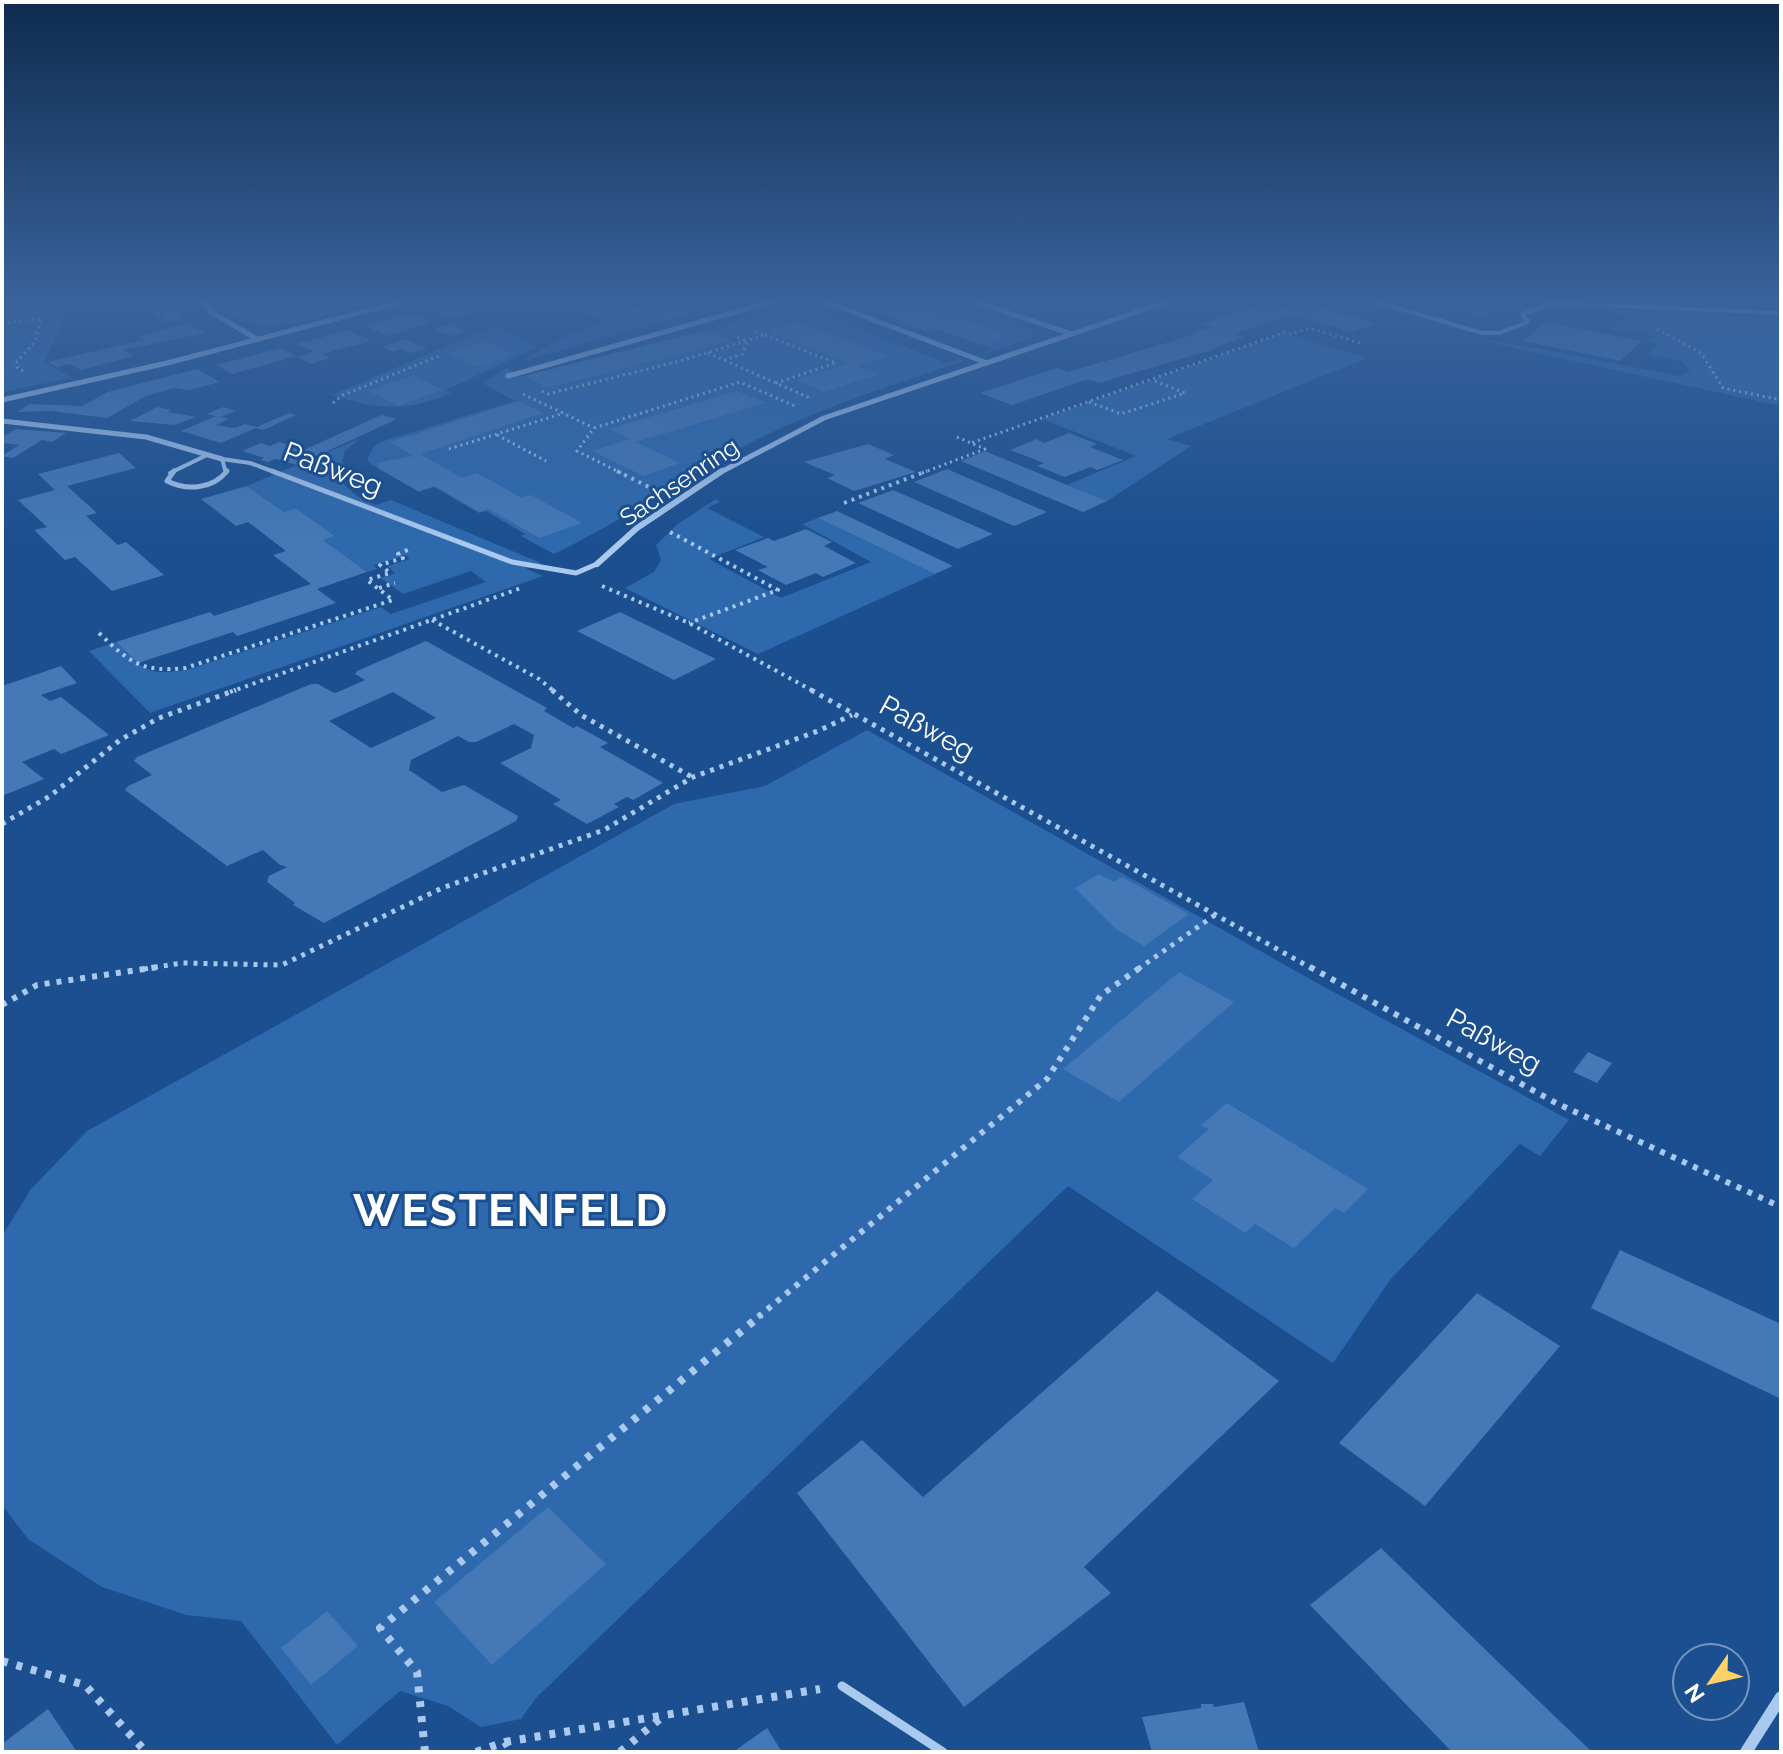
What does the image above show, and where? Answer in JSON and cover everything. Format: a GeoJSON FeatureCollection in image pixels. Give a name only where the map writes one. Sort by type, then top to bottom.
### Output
{"type":"FeatureCollection","features":[{"type":"Feature","properties":{"kind":"street"},"geometry":{"type":"LineString","coordinates":[[2,400],[94,380]]}},
{"type":"Feature","properties":{"kind":"street","name":"Sachsenring"},"geometry":{"type":"LineString","coordinates":[[597,564],[648,520],[747,457],[824,418],[937,380]]}},
{"type":"Feature","properties":{"kind":"street","name":"Paßweg"},"geometry":{"type":"LineString","coordinates":[[2,421],[146,437],[222,459]]}},
{"type":"Feature","properties":{"kind":"street"},"geometry":{"type":"LineString","coordinates":[[1746,1752],[1781,1697]]}},
{"type":"Feature","properties":{"kind":"lane"},"geometry":{"type":"LineString","coordinates":[[207,455],[172,471],[167,481],[188,487],[215,482],[227,472],[222,459]]}},
{"type":"Feature","properties":{"kind":"lane","name":"Paßweg"},"geometry":{"type":"LineString","coordinates":[[222,459],[250,463],[512,562],[576,573]]}},
{"type":"Feature","properties":{"kind":"lane","name":"Sachsenring"},"geometry":{"type":"LineString","coordinates":[[576,573],[597,564]]}},
{"type":"Feature","properties":{"kind":"lane"},"geometry":{"type":"LineString","coordinates":[[842,1686],[943,1752]]}},
{"type":"Feature","properties":{"kind":"path"},"geometry":{"type":"LineString","coordinates":[[46,380],[65,387]]}},
{"type":"Feature","properties":{"kind":"path"},"geometry":{"type":"LineString","coordinates":[[333,403],[343,395],[380,380]]}},
{"type":"Feature","properties":{"kind":"path"},"geometry":{"type":"LineString","coordinates":[[517,380],[548,394],[603,380]]}},
{"type":"Feature","properties":{"kind":"path"},"geometry":{"type":"LineString","coordinates":[[769,380],[842,411]]}},
{"type":"Feature","properties":{"kind":"path"},"geometry":{"type":"LineString","coordinates":[[776,383],[785,380]]}},
{"type":"Feature","properties":{"kind":"path"},"geometry":{"type":"LineString","coordinates":[[971,443],[1149,380]]}},
{"type":"Feature","properties":{"kind":"path"},"geometry":{"type":"LineString","coordinates":[[1088,401],[1121,414],[1185,393],[1153,380]]}},
{"type":"Feature","properties":{"kind":"path"},"geometry":{"type":"LineString","coordinates":[[1718,380],[1723,388],[1781,400]]}},
{"type":"Feature","properties":{"kind":"path"},"geometry":{"type":"LineString","coordinates":[[677,502],[577,451],[594,428],[740,382],[824,418]]}},
{"type":"Feature","properties":{"kind":"path"},"geometry":{"type":"LineString","coordinates":[[510,388],[594,428]]}},
{"type":"Feature","properties":{"kind":"path"},"geometry":{"type":"LineString","coordinates":[[449,449],[564,413]]}},
{"type":"Feature","properties":{"kind":"path"},"geometry":{"type":"LineString","coordinates":[[496,434],[546,461]]}},
{"type":"Feature","properties":{"kind":"path"},"geometry":{"type":"LineString","coordinates":[[844,503],[985,449],[957,437]]}},
{"type":"Feature","properties":{"kind":"path"},"geometry":{"type":"LineString","coordinates":[[648,520],[778,590],[689,623]]}},
{"type":"Feature","properties":{"kind":"path"},"geometry":{"type":"LineString","coordinates":[[99,633],[132,665],[160,672],[185,668],[393,600],[367,580],[390,573],[380,565],[403,558],[398,554],[445,536]]}},
{"type":"Feature","properties":{"kind":"path","name":"Paßweg"},"geometry":{"type":"LineString","coordinates":[[576,573],[627,599],[689,623],[1556,1103],[1781,1207]]}},
{"type":"Feature","properties":{"kind":"path"},"geometry":{"type":"LineString","coordinates":[[378,588],[393,581],[385,574]]}},
{"type":"Feature","properties":{"kind":"path"},"geometry":{"type":"LineString","coordinates":[[2,824],[50,796],[120,740],[159,718],[529,586]]}},
{"type":"Feature","properties":{"kind":"path"},"geometry":{"type":"LineString","coordinates":[[432,620],[539,679],[581,715],[693,777]]}},
{"type":"Feature","properties":{"kind":"path"},"geometry":{"type":"LineString","coordinates":[[2,1005],[37,985],[182,963],[282,965],[442,888],[604,830],[693,777],[818,731],[852,714]]}},
{"type":"Feature","properties":{"kind":"path"},"geometry":{"type":"LineString","coordinates":[[425,1752],[417,1672],[380,1628],[1047,1079],[1101,995],[1215,915]]}},
{"type":"Feature","properties":{"kind":"path"},"geometry":{"type":"LineString","coordinates":[[2,1661],[85,1685],[146,1752]]}},
{"type":"Feature","properties":{"kind":"path"},"geometry":{"type":"LineString","coordinates":[[476,1752],[505,1742],[842,1686]]}},
{"type":"Feature","properties":{"kind":"path"},"geometry":{"type":"LineString","coordinates":[[620,1752],[663,1717]]}},
{"type":"Feature","properties":{"kind":"path"},"geometry":{"type":"LineString","coordinates":[[505,1742],[511,1752]]}},
{"type":"Feature","properties":{"kind":"shaded area"},"geometry":{"type":"Polygon","coordinates":[[[2,380],[63,380],[2,392],[2,380]]]}},
{"type":"Feature","properties":{"kind":"shaded area"},"geometry":{"type":"Polygon","coordinates":[[[368,380],[467,380],[446,390],[451,393],[406,406],[364,404],[332,395],[368,380]]]}},
{"type":"Feature","properties":{"kind":"shaded area"},"geometry":{"type":"Polygon","coordinates":[[[488,380],[530,380],[547,388],[579,380],[909,380],[777,430],[727,455],[554,554],[521,536],[525,534],[486,511],[479,513],[434,487],[419,492],[370,464],[367,459],[375,445],[386,440],[515,401],[483,383],[488,380]]]}},
{"type":"Feature","properties":{"kind":"shaded area"},"geometry":{"type":"Polygon","coordinates":[[[1153,380],[1313,380],[1167,439],[1191,446],[1107,501],[1067,485],[1136,456],[1042,419],[1153,380]]]}},
{"type":"Feature","properties":{"kind":"shaded area"},"geometry":{"type":"Polygon","coordinates":[[[1660,380],[1781,380],[1781,406],[1660,380]]]}},
{"type":"Feature","properties":{"kind":"shaded area"},"geometry":{"type":"Polygon","coordinates":[[[359,439],[345,451],[342,462],[355,475],[339,480],[357,496],[376,505],[391,500],[541,563],[526,569],[543,576],[150,713],[89,651],[116,642],[147,669],[162,672],[187,670],[381,607],[391,614],[486,582],[471,571],[403,594],[381,578],[395,573],[387,566],[410,559],[406,555],[374,565],[377,569],[367,572],[323,540],[333,536],[296,508],[284,512],[247,486],[359,439]]]}},
{"type":"Feature","properties":{"kind":"shaded area"},"geometry":{"type":"Polygon","coordinates":[[[716,499],[720,502],[707,508],[764,537],[709,559],[781,598],[871,562],[802,524],[818,518],[935,574],[758,654],[625,588],[654,572],[661,560],[656,545],[678,524],[716,499]]]}},
{"type":"Feature","properties":{"kind":"shaded area"},"geometry":{"type":"Polygon","coordinates":[[[867,730],[1319,984],[1569,1120],[1540,1156],[1520,1144],[1390,1280],[1333,1363],[1068,1186],[536,1698],[521,1719],[481,1727],[448,1706],[400,1691],[337,1745],[241,1621],[186,1615],[102,1587],[28,1539],[2,1505],[2,1236],[31,1189],[87,1131],[674,804],[765,786],[867,730]]]}},
{"type":"Feature","properties":{"kind":"building"},"geometry":{"type":"Polygon","coordinates":[[[155,380],[220,382],[189,390],[174,388],[146,396],[107,418],[51,411],[17,412],[30,404],[82,406],[108,392],[155,380]]]}},
{"type":"Feature","properties":{"kind":"building"},"geometry":{"type":"Polygon","coordinates":[[[400,380],[422,380],[442,390],[398,406],[369,391],[400,380]]]}},
{"type":"Feature","properties":{"kind":"building"},"geometry":{"type":"Polygon","coordinates":[[[531,380],[579,380],[547,388],[531,380]]]}},
{"type":"Feature","properties":{"kind":"building"},"geometry":{"type":"Polygon","coordinates":[[[796,380],[861,380],[825,392],[796,380]]]}},
{"type":"Feature","properties":{"kind":"building"},"geometry":{"type":"Polygon","coordinates":[[[1020,380],[1086,380],[1012,405],[980,393],[1020,380]]]}},
{"type":"Feature","properties":{"kind":"building"},"geometry":{"type":"Polygon","coordinates":[[[737,391],[765,403],[636,442],[680,463],[643,476],[592,451],[630,439],[609,429],[737,391]]]}},
{"type":"Feature","properties":{"kind":"building"},"geometry":{"type":"Polygon","coordinates":[[[519,401],[543,413],[420,454],[462,478],[477,473],[522,498],[531,495],[582,523],[539,538],[488,509],[479,512],[435,486],[418,491],[377,467],[380,466],[376,463],[413,456],[390,442],[519,401]]]}},
{"type":"Feature","properties":{"kind":"building"},"geometry":{"type":"Polygon","coordinates":[[[157,407],[196,417],[175,425],[130,421],[157,407]]]}},
{"type":"Feature","properties":{"kind":"building"},"geometry":{"type":"Polygon","coordinates":[[[223,407],[235,411],[220,417],[229,419],[216,425],[235,428],[245,424],[257,427],[289,413],[296,415],[263,430],[256,428],[221,443],[181,431],[216,416],[207,414],[223,407]]]}},
{"type":"Feature","properties":{"kind":"building"},"geometry":{"type":"Polygon","coordinates":[[[381,415],[397,419],[297,465],[275,459],[268,462],[260,460],[264,458],[242,451],[261,443],[270,446],[279,442],[306,449],[381,415]]]}},
{"type":"Feature","properties":{"kind":"building"},"geometry":{"type":"Polygon","coordinates":[[[16,429],[66,433],[52,442],[42,440],[13,458],[2,456],[19,445],[2,443],[2,437],[16,429]]]}},
{"type":"Feature","properties":{"kind":"building"},"geometry":{"type":"Polygon","coordinates":[[[1069,433],[1097,444],[1090,447],[1123,460],[1097,470],[1090,467],[1065,477],[1037,466],[1044,463],[1010,450],[1037,439],[1044,443],[1069,433]]]}},
{"type":"Feature","properties":{"kind":"building"},"geometry":{"type":"Polygon","coordinates":[[[868,444],[894,455],[885,459],[916,472],[854,491],[827,478],[835,475],[804,462],[868,444]]]}},
{"type":"Feature","properties":{"kind":"building"},"geometry":{"type":"Polygon","coordinates":[[[985,451],[1107,501],[1083,512],[961,461],[985,451]]]}},
{"type":"Feature","properties":{"kind":"building"},"geometry":{"type":"Polygon","coordinates":[[[119,453],[136,468],[67,486],[97,513],[86,516],[118,545],[126,542],[164,575],[112,591],[75,557],[65,560],[34,530],[47,527],[18,500],[55,490],[38,474],[119,453]]]}},
{"type":"Feature","properties":{"kind":"building"},"geometry":{"type":"Polygon","coordinates":[[[947,469],[1047,512],[1014,526],[914,482],[947,469]]]}},
{"type":"Feature","properties":{"kind":"building"},"geometry":{"type":"Polygon","coordinates":[[[247,486],[284,512],[296,508],[334,536],[323,540],[367,572],[317,589],[336,603],[237,636],[233,632],[138,663],[116,642],[210,612],[214,616],[311,584],[273,555],[286,551],[248,522],[236,526],[201,499],[247,486]]]}},
{"type":"Feature","properties":{"kind":"building"},"geometry":{"type":"Polygon","coordinates":[[[893,490],[993,534],[958,549],[858,503],[893,490]]]}},
{"type":"Feature","properties":{"kind":"building"},"geometry":{"type":"Polygon","coordinates":[[[837,511],[953,566],[935,574],[818,518],[837,511]]]}},
{"type":"Feature","properties":{"kind":"building"},"geometry":{"type":"Polygon","coordinates":[[[806,529],[832,542],[824,546],[856,563],[823,577],[816,573],[786,585],[758,570],[768,567],[735,550],[768,538],[774,541],[806,529]]]}},
{"type":"Feature","properties":{"kind":"building"},"geometry":{"type":"Polygon","coordinates":[[[620,612],[716,659],[674,680],[577,631],[620,612]]]}},
{"type":"Feature","properties":{"kind":"building"},"geometry":{"type":"Polygon","coordinates":[[[426,641],[547,708],[544,711],[573,728],[577,726],[608,743],[600,747],[663,783],[633,800],[627,797],[614,804],[619,807],[587,824],[553,804],[561,800],[500,763],[531,748],[534,735],[514,724],[476,742],[458,736],[411,760],[409,770],[442,792],[464,785],[518,816],[516,821],[324,923],[293,905],[295,903],[267,882],[269,876],[287,867],[280,865],[263,850],[227,866],[125,790],[152,775],[134,761],[137,757],[311,684],[338,692],[365,680],[355,674],[426,641]],[[393,692],[329,721],[371,748],[436,718],[393,692]]]}},
{"type":"Feature","properties":{"kind":"building"},"geometry":{"type":"Polygon","coordinates":[[[61,666],[77,683],[41,695],[50,701],[61,697],[109,735],[61,754],[54,749],[22,762],[44,779],[2,796],[2,686],[61,666]]]}},
{"type":"Feature","properties":{"kind":"building"},"geometry":{"type":"Polygon","coordinates":[[[1099,874],[1114,882],[1122,877],[1189,914],[1144,946],[1117,930],[1075,888],[1099,874]]]}},
{"type":"Feature","properties":{"kind":"building"},"geometry":{"type":"Polygon","coordinates":[[[1179,972],[1234,1002],[1119,1102],[1063,1069],[1179,972]]]}},
{"type":"Feature","properties":{"kind":"building"},"geometry":{"type":"Polygon","coordinates":[[[1588,1052],[1612,1063],[1597,1083],[1573,1072],[1588,1052]]]}},
{"type":"Feature","properties":{"kind":"building"},"geometry":{"type":"Polygon","coordinates":[[[1227,1103],[1368,1189],[1344,1213],[1335,1208],[1294,1248],[1255,1224],[1245,1233],[1192,1199],[1213,1180],[1177,1157],[1209,1129],[1201,1125],[1227,1103]]]}},
{"type":"Feature","properties":{"kind":"building"},"geometry":{"type":"Polygon","coordinates":[[[1620,1250],[1781,1324],[1781,1399],[1591,1308],[1620,1250]]]}},
{"type":"Feature","properties":{"kind":"building"},"geometry":{"type":"Polygon","coordinates":[[[1157,1291],[1279,1381],[1084,1567],[1111,1593],[964,1707],[797,1493],[862,1440],[923,1497],[1157,1291]]]}},
{"type":"Feature","properties":{"kind":"building"},"geometry":{"type":"Polygon","coordinates":[[[1477,1293],[1560,1346],[1425,1506],[1339,1443],[1477,1293]]]}},
{"type":"Feature","properties":{"kind":"building"},"geometry":{"type":"Polygon","coordinates":[[[548,1507],[606,1564],[492,1665],[434,1602],[548,1507]]]}},
{"type":"Feature","properties":{"kind":"building"},"geometry":{"type":"Polygon","coordinates":[[[1381,1548],[1592,1752],[1452,1752],[1310,1605],[1381,1548]]]}},
{"type":"Feature","properties":{"kind":"building"},"geometry":{"type":"Polygon","coordinates":[[[327,1611],[358,1646],[311,1685],[281,1648],[327,1611]]]}},
{"type":"Feature","properties":{"kind":"building"},"geometry":{"type":"Polygon","coordinates":[[[1244,1702],[1259,1752],[1152,1752],[1142,1717],[1201,1708],[1201,1704],[1213,1704],[1214,1707],[1244,1702]]]}},
{"type":"Feature","properties":{"kind":"building"},"geometry":{"type":"Polygon","coordinates":[[[48,1709],[77,1752],[2,1752],[2,1744],[48,1709]]]}},
{"type":"Feature","properties":{"kind":"building"},"geometry":{"type":"Polygon","coordinates":[[[767,1728],[782,1752],[733,1752],[767,1728]]]}},
{"type":"Feature","properties":{"kind":"district","name":"WESTENFELD"},"geometry":{"type":"Point","coordinates":[511,1210]}}]}
